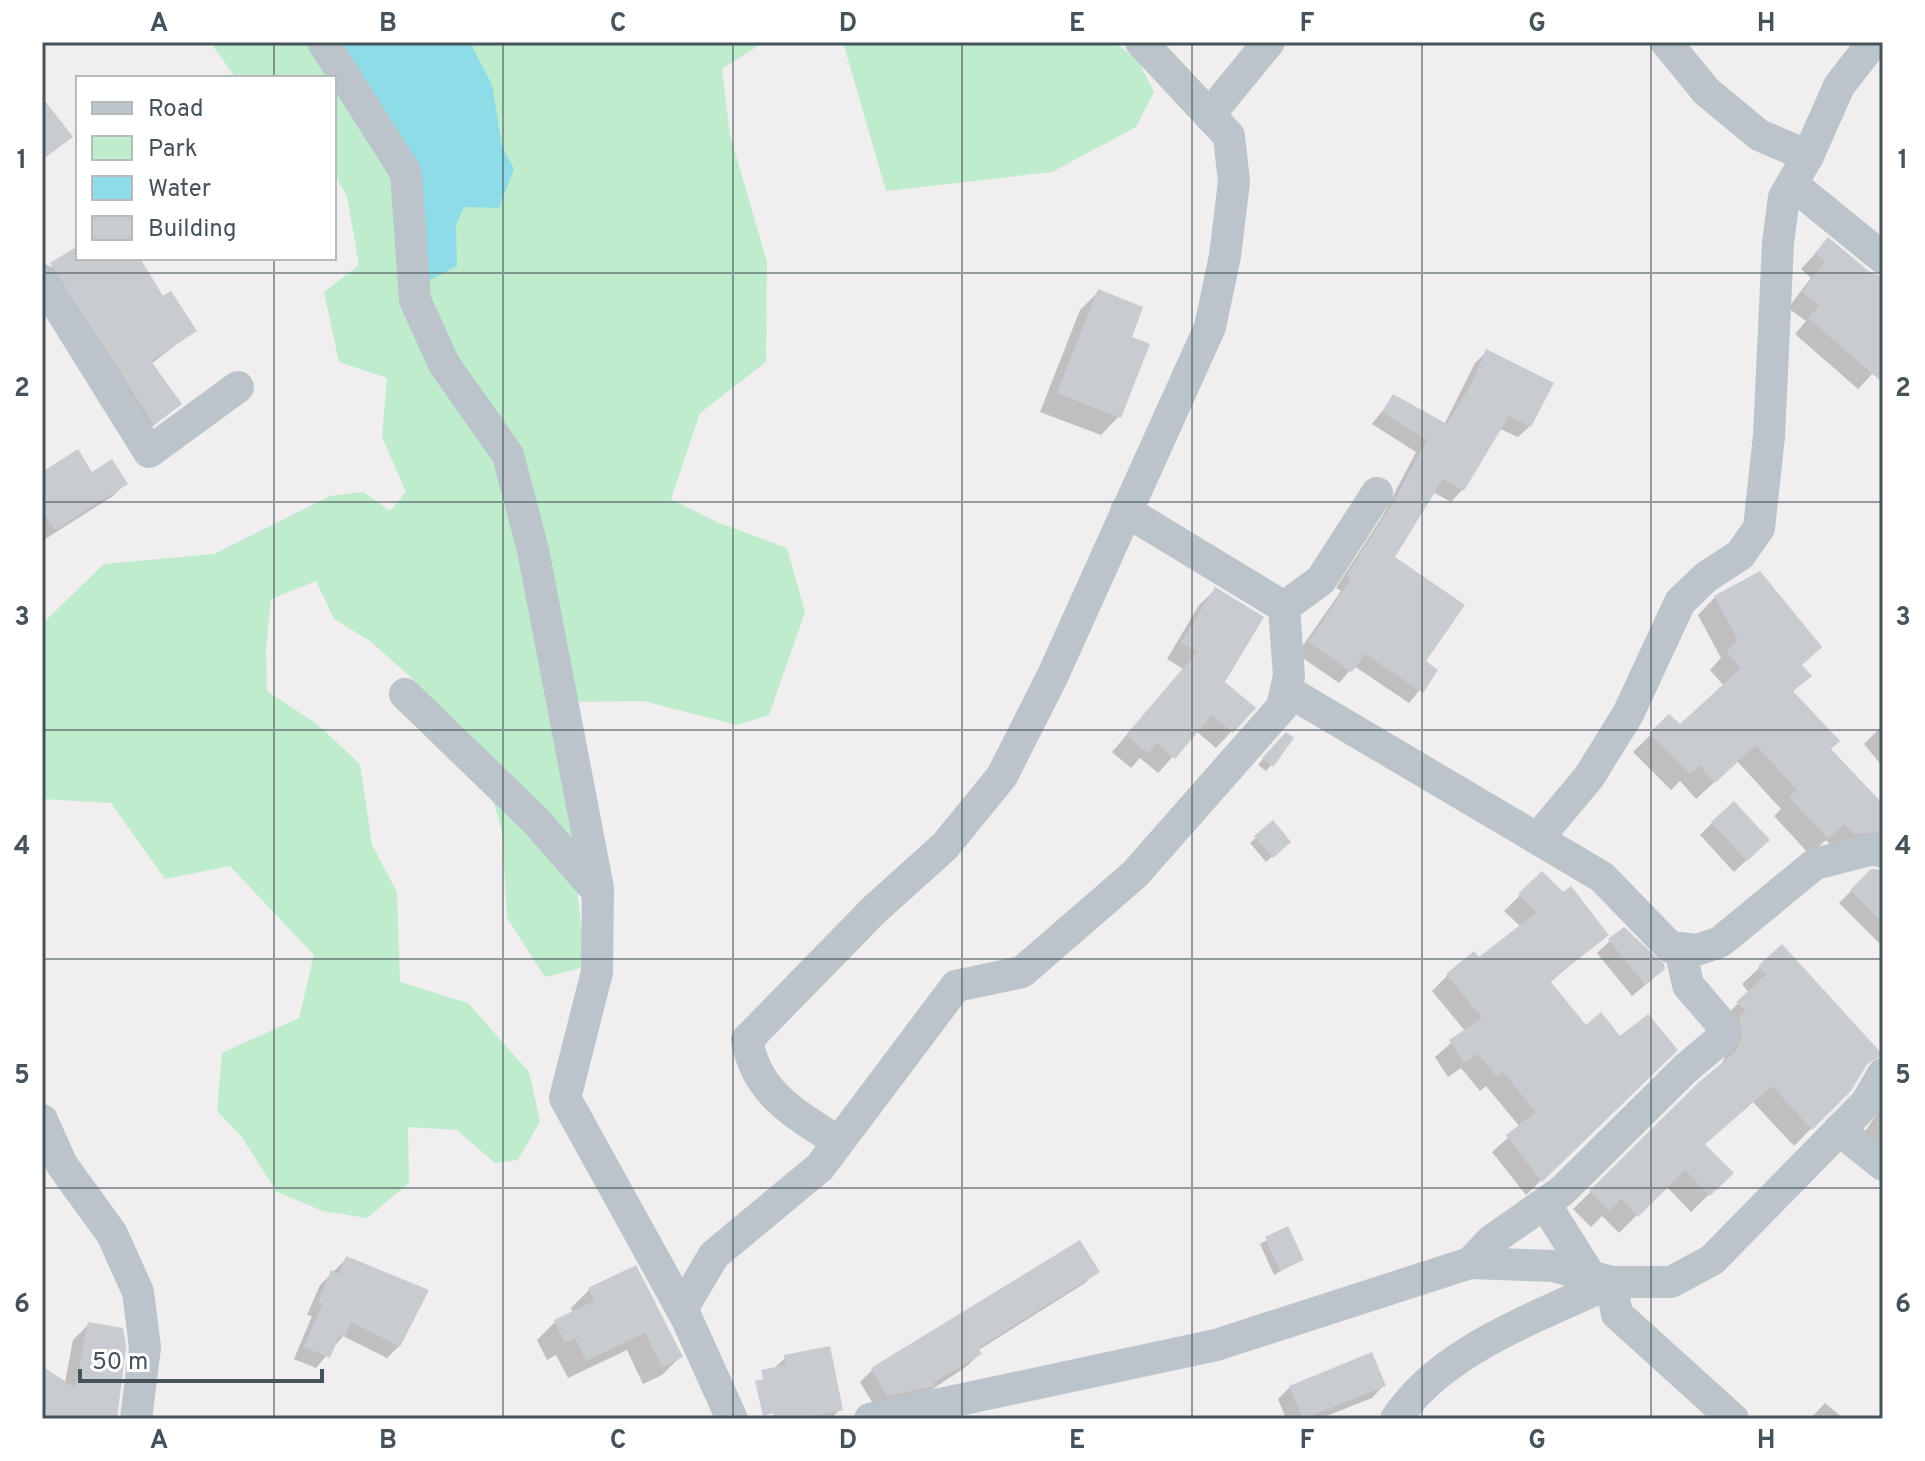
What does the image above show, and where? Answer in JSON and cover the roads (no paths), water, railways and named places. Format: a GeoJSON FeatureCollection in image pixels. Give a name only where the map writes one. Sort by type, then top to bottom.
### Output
{"type":"FeatureCollection","features":[{"type":"Feature","properties":{"kind":"street"},"geometry":{"type":"LineString","coordinates":[[323,42],[406,173],[415,300],[444,364],[508,455],[533,550],[598,893],[597,972],[565,1098],[682,1309],[732,1419]]}},
{"type":"Feature","properties":{"kind":"street"},"geometry":{"type":"LineString","coordinates":[[838,1142],[781,1103],[752,1066],[747,1040],[874,910],[945,846],[1002,776],[1053,675],[1210,327],[1234,182],[1229,136],[1141,42]]}},
{"type":"Feature","properties":{"kind":"street"},"geometry":{"type":"LineString","coordinates":[[1209,115],[1269,42]]}},
{"type":"Feature","properties":{"kind":"street"},"geometry":{"type":"LineString","coordinates":[[1666,42],[1706,91],[1759,135],[1808,156]]}},
{"type":"Feature","properties":{"kind":"street"},"geometry":{"type":"LineString","coordinates":[[1538,838],[1589,777],[1628,714],[1680,602],[1706,577],[1740,555],[1759,528],[1769,436],[1778,243],[1784,197],[1808,156],[1839,86],[1873,42]]}},
{"type":"Feature","properties":{"kind":"street"},"geometry":{"type":"LineString","coordinates":[[1792,184],[1883,258]]}},
{"type":"Feature","properties":{"kind":"street"},"geometry":{"type":"LineString","coordinates":[[42,280],[53,322],[149,452],[238,387]]}},
{"type":"Feature","properties":{"kind":"street"},"geometry":{"type":"LineString","coordinates":[[1284,607],[1321,580],[1377,493]]}},
{"type":"Feature","properties":{"kind":"street"},"geometry":{"type":"LineString","coordinates":[[1126,511],[1284,607]]}},
{"type":"Feature","properties":{"kind":"street"},"geometry":{"type":"LineString","coordinates":[[682,1309],[714,1255],[820,1167],[956,986],[1022,972],[1135,874],[1282,707],[1289,676],[1284,607]]}},
{"type":"Feature","properties":{"kind":"street"},"geometry":{"type":"LineString","coordinates":[[1286,690],[1602,877],[1670,947],[1697,950],[1720,942],[1815,864],[1873,849],[1883,852]]}},
{"type":"Feature","properties":{"kind":"street"},"geometry":{"type":"LineString","coordinates":[[405,694],[536,821],[598,893]]}},
{"type":"Feature","properties":{"kind":"street"},"geometry":{"type":"LineString","coordinates":[[1470,1263],[1492,1240],[1562,1191],[1685,1069],[1723,1037],[1723,1026],[1688,985],[1680,948]]}},
{"type":"Feature","properties":{"kind":"street"},"geometry":{"type":"LineString","coordinates":[[870,1419],[1216,1345],[1470,1263],[1554,1266],[1601,1279],[1671,1282],[1712,1260],[1866,1103],[1883,1074]]}},
{"type":"Feature","properties":{"kind":"street"},"geometry":{"type":"LineString","coordinates":[[42,1120],[62,1165],[112,1234],[138,1292],[145,1347],[136,1419]]}},
{"type":"Feature","properties":{"kind":"street"},"geometry":{"type":"LineString","coordinates":[[1839,1130],[1883,1165]]}},
{"type":"Feature","properties":{"kind":"street"},"geometry":{"type":"LineString","coordinates":[[1545,1204],[1601,1279],[1617,1314],[1733,1419]]}},
{"type":"Feature","properties":{"kind":"street"},"geometry":{"type":"LineString","coordinates":[[1396,1419],[1410,1397],[1448,1362],[1601,1279]]}},
{"type":"Feature","properties":{"kind":"water"},"geometry":{"type":"Polygon","coordinates":[[[342,42],[470,42],[492,85],[502,146],[514,169],[499,208],[464,207],[456,225],[457,266],[424,283],[421,173],[342,42]]]}}]}
